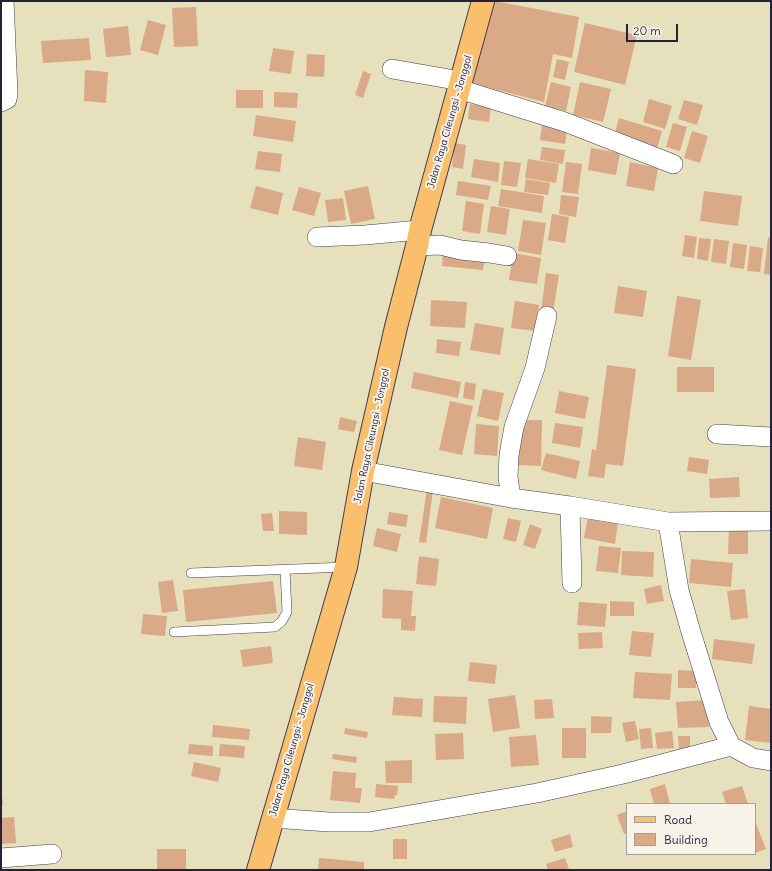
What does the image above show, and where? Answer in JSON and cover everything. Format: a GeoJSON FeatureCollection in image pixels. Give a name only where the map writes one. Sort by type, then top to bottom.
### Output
{"type":"FeatureCollection","features":[{"type":"Feature","properties":{"kind":"main road","name":"Jalan Raya Cileungsi - Jonggol"},"geometry":{"type":"LineString","coordinates":[[258,870],[346,567],[363,471],[396,327],[418,238],[483,1]]}},
{"type":"Feature","properties":{"kind":"street"},"geometry":{"type":"LineString","coordinates":[[1,102],[7,99],[8,96],[3,23],[4,1]]}},
{"type":"Feature","properties":{"kind":"street"},"geometry":{"type":"LineString","coordinates":[[392,69],[460,85],[565,122],[673,164]]}},
{"type":"Feature","properties":{"kind":"street"},"geometry":{"type":"LineString","coordinates":[[318,236],[365,235],[418,238],[461,250],[507,256]]}},
{"type":"Feature","properties":{"kind":"street"},"geometry":{"type":"LineString","coordinates":[[511,498],[508,477],[509,455],[514,427],[535,368],[547,316]]}},
{"type":"Feature","properties":{"kind":"street"},"geometry":{"type":"LineString","coordinates":[[717,434],[771,437]]}},
{"type":"Feature","properties":{"kind":"street"},"geometry":{"type":"LineString","coordinates":[[363,471],[511,498],[668,522],[771,521]]}},
{"type":"Feature","properties":{"kind":"street"},"geometry":{"type":"LineString","coordinates":[[570,506],[572,583]]}},
{"type":"Feature","properties":{"kind":"street"},"geometry":{"type":"LineString","coordinates":[[668,522],[679,590],[719,722],[731,746],[752,758],[771,761]]}},
{"type":"Feature","properties":{"kind":"street"},"geometry":{"type":"LineString","coordinates":[[272,818],[329,822],[369,822],[537,793],[623,774],[731,746]]}},
{"type":"Feature","properties":{"kind":"street"},"geometry":{"type":"LineString","coordinates":[[1,858],[52,854]]}},
{"type":"Feature","properties":{"kind":"lane"},"geometry":{"type":"LineString","coordinates":[[191,573],[346,567]]}},
{"type":"Feature","properties":{"kind":"lane"},"geometry":{"type":"LineString","coordinates":[[174,632],[275,627],[282,621],[287,612],[285,570]]}},
{"type":"Feature","properties":{"kind":"building"},"geometry":{"type":"Polygon","coordinates":[[[494,1],[579,17],[572,58],[553,54],[544,102],[471,83],[494,1]]]}},
{"type":"Feature","properties":{"kind":"building"},"geometry":{"type":"Polygon","coordinates":[[[196,7],[198,46],[174,47],[172,8],[196,7]]]}},
{"type":"Feature","properties":{"kind":"building"},"geometry":{"type":"Polygon","coordinates":[[[148,20],[166,25],[158,55],[140,50],[148,20]]]}},
{"type":"Feature","properties":{"kind":"building"},"geometry":{"type":"Polygon","coordinates":[[[585,23],[637,35],[625,85],[574,72],[585,23]]]}},
{"type":"Feature","properties":{"kind":"building"},"geometry":{"type":"Polygon","coordinates":[[[128,26],[131,55],[106,57],[103,29],[128,26]]]}},
{"type":"Feature","properties":{"kind":"building"},"geometry":{"type":"Polygon","coordinates":[[[89,38],[91,60],[43,63],[41,41],[89,38]]]}},
{"type":"Feature","properties":{"kind":"building"},"geometry":{"type":"Polygon","coordinates":[[[273,48],[294,51],[291,74],[269,71],[273,48]]]}},
{"type":"Feature","properties":{"kind":"building"},"geometry":{"type":"Polygon","coordinates":[[[307,54],[325,55],[324,77],[306,76],[307,54]]]}},
{"type":"Feature","properties":{"kind":"building"},"geometry":{"type":"Polygon","coordinates":[[[557,59],[569,62],[565,80],[553,77],[557,59]]]}},
{"type":"Feature","properties":{"kind":"building"},"geometry":{"type":"Polygon","coordinates":[[[85,70],[108,72],[106,103],[84,101],[85,70]]]}},
{"type":"Feature","properties":{"kind":"building"},"geometry":{"type":"Polygon","coordinates":[[[363,71],[371,74],[363,98],[355,95],[363,71]]]}},
{"type":"Feature","properties":{"kind":"building"},"geometry":{"type":"Polygon","coordinates":[[[551,82],[571,87],[566,111],[545,106],[551,82]]]}},
{"type":"Feature","properties":{"kind":"building"},"geometry":{"type":"Polygon","coordinates":[[[580,82],[611,89],[603,122],[573,115],[580,82]]]}},
{"type":"Feature","properties":{"kind":"building"},"geometry":{"type":"Polygon","coordinates":[[[236,90],[263,90],[263,108],[236,108],[236,90]]]}},
{"type":"Feature","properties":{"kind":"building"},"geometry":{"type":"Polygon","coordinates":[[[274,92],[298,93],[297,108],[274,107],[274,92]]]}},
{"type":"Feature","properties":{"kind":"building"},"geometry":{"type":"Polygon","coordinates":[[[649,99],[672,106],[665,129],[643,122],[649,99]]]}},
{"type":"Feature","properties":{"kind":"building"},"geometry":{"type":"Polygon","coordinates":[[[684,100],[703,105],[697,125],[678,119],[684,100]]]}},
{"type":"Feature","properties":{"kind":"building"},"geometry":{"type":"Polygon","coordinates":[[[470,104],[491,107],[489,122],[468,119],[470,104]]]}},
{"type":"Feature","properties":{"kind":"building"},"geometry":{"type":"Polygon","coordinates":[[[256,115],[296,121],[293,142],[253,136],[256,115]]]}},
{"type":"Feature","properties":{"kind":"building"},"geometry":{"type":"Polygon","coordinates":[[[619,118],[662,131],[656,152],[613,140],[619,118]]]}},
{"type":"Feature","properties":{"kind":"building"},"geometry":{"type":"Polygon","coordinates":[[[673,123],[687,127],[680,151],[666,147],[673,123]]]}},
{"type":"Feature","properties":{"kind":"building"},"geometry":{"type":"Polygon","coordinates":[[[542,125],[567,129],[565,144],[540,140],[542,125]]]}},
{"type":"Feature","properties":{"kind":"building"},"geometry":{"type":"Polygon","coordinates":[[[692,131],[708,136],[700,163],[684,158],[692,131]]]}},
{"type":"Feature","properties":{"kind":"building"},"geometry":{"type":"Polygon","coordinates":[[[455,143],[466,145],[463,169],[452,167],[455,143]]]}},
{"type":"Feature","properties":{"kind":"building"},"geometry":{"type":"Polygon","coordinates":[[[542,147],[565,150],[563,164],[540,160],[542,147]]]}},
{"type":"Feature","properties":{"kind":"building"},"geometry":{"type":"Polygon","coordinates":[[[591,148],[620,153],[616,175],[588,170],[591,148]]]}},
{"type":"Feature","properties":{"kind":"building"},"geometry":{"type":"Polygon","coordinates":[[[258,151],[282,154],[280,172],[255,169],[258,151]]]}},
{"type":"Feature","properties":{"kind":"building"},"geometry":{"type":"Polygon","coordinates":[[[474,159],[500,163],[498,182],[471,177],[474,159]]]}},
{"type":"Feature","properties":{"kind":"building"},"geometry":{"type":"Polygon","coordinates":[[[528,159],[559,164],[556,183],[525,178],[528,159]]]}},
{"type":"Feature","properties":{"kind":"building"},"geometry":{"type":"Polygon","coordinates":[[[504,161],[521,163],[517,187],[501,185],[504,161]]]}},
{"type":"Feature","properties":{"kind":"building"},"geometry":{"type":"Polygon","coordinates":[[[566,162],[582,164],[578,194],[562,192],[566,162]]]}},
{"type":"Feature","properties":{"kind":"building"},"geometry":{"type":"Polygon","coordinates":[[[630,162],[658,168],[654,191],[626,186],[630,162]]]}},
{"type":"Feature","properties":{"kind":"building"},"geometry":{"type":"Polygon","coordinates":[[[526,179],[550,183],[548,195],[524,192],[526,179]]]}},
{"type":"Feature","properties":{"kind":"building"},"geometry":{"type":"Polygon","coordinates":[[[458,181],[491,186],[488,200],[456,195],[458,181]]]}},
{"type":"Feature","properties":{"kind":"building"},"geometry":{"type":"Polygon","coordinates":[[[256,186],[283,193],[278,215],[250,208],[256,186]]]}},
{"type":"Feature","properties":{"kind":"building"},"geometry":{"type":"Polygon","coordinates":[[[368,186],[375,219],[351,224],[344,191],[368,186]]]}},
{"type":"Feature","properties":{"kind":"building"},"geometry":{"type":"Polygon","coordinates":[[[299,187],[321,193],[314,216],[292,210],[299,187]]]}},
{"type":"Feature","properties":{"kind":"building"},"geometry":{"type":"Polygon","coordinates":[[[501,189],[544,196],[542,213],[498,206],[501,189]]]}},
{"type":"Feature","properties":{"kind":"building"},"geometry":{"type":"Polygon","coordinates":[[[704,191],[742,196],[738,226],[700,221],[704,191]]]}},
{"type":"Feature","properties":{"kind":"building"},"geometry":{"type":"Polygon","coordinates":[[[561,195],[579,197],[576,217],[559,214],[561,195]]]}},
{"type":"Feature","properties":{"kind":"building"},"geometry":{"type":"Polygon","coordinates":[[[343,198],[346,220],[328,222],[325,200],[343,198]]]}},
{"type":"Feature","properties":{"kind":"building"},"geometry":{"type":"Polygon","coordinates":[[[466,201],[484,204],[480,234],[462,231],[466,201]]]}},
{"type":"Feature","properties":{"kind":"building"},"geometry":{"type":"Polygon","coordinates":[[[491,206],[510,209],[506,235],[487,232],[491,206]]]}},
{"type":"Feature","properties":{"kind":"building"},"geometry":{"type":"Polygon","coordinates":[[[552,214],[569,217],[565,243],[548,240],[552,214]]]}},
{"type":"Feature","properties":{"kind":"building"},"geometry":{"type":"Polygon","coordinates":[[[523,220],[546,223],[541,255],[518,251],[523,220]]]}},
{"type":"Feature","properties":{"kind":"building"},"geometry":{"type":"Polygon","coordinates":[[[685,235],[697,237],[694,258],[682,256],[685,235]]]}},
{"type":"Feature","properties":{"kind":"building"},"geometry":{"type":"Polygon","coordinates":[[[768,237],[771,238],[771,275],[764,274],[768,237]]]}},
{"type":"Feature","properties":{"kind":"building"},"geometry":{"type":"Polygon","coordinates":[[[699,238],[711,239],[708,261],[697,259],[699,238]]]}},
{"type":"Feature","properties":{"kind":"building"},"geometry":{"type":"Polygon","coordinates":[[[714,239],[729,241],[726,264],[711,262],[714,239]]]}},
{"type":"Feature","properties":{"kind":"building"},"geometry":{"type":"Polygon","coordinates":[[[733,243],[747,245],[744,269],[730,267],[733,243]]]}},
{"type":"Feature","properties":{"kind":"building"},"geometry":{"type":"Polygon","coordinates":[[[750,246],[763,248],[760,272],[747,271],[750,246]]]}},
{"type":"Feature","properties":{"kind":"building"},"geometry":{"type":"Polygon","coordinates":[[[443,251],[485,256],[483,270],[442,266],[443,251]]]}},
{"type":"Feature","properties":{"kind":"building"},"geometry":{"type":"Polygon","coordinates":[[[513,253],[541,258],[537,284],[509,280],[513,253]]]}},
{"type":"Feature","properties":{"kind":"building"},"geometry":{"type":"Polygon","coordinates":[[[546,273],[559,275],[553,313],[541,311],[546,273]]]}},
{"type":"Feature","properties":{"kind":"building"},"geometry":{"type":"Polygon","coordinates":[[[618,286],[647,291],[643,317],[614,313],[618,286]]]}},
{"type":"Feature","properties":{"kind":"building"},"geometry":{"type":"Polygon","coordinates":[[[677,296],[701,300],[691,360],[668,356],[677,296]]]}},
{"type":"Feature","properties":{"kind":"building"},"geometry":{"type":"Polygon","coordinates":[[[431,300],[467,302],[465,328],[430,326],[431,300]]]}},
{"type":"Feature","properties":{"kind":"building"},"geometry":{"type":"Polygon","coordinates":[[[515,301],[539,305],[536,331],[511,328],[515,301]]]}},
{"type":"Feature","properties":{"kind":"building"},"geometry":{"type":"Polygon","coordinates":[[[475,323],[504,328],[500,355],[470,350],[475,323]]]}},
{"type":"Feature","properties":{"kind":"building"},"geometry":{"type":"Polygon","coordinates":[[[437,339],[461,342],[459,356],[436,353],[437,339]]]}},
{"type":"Feature","properties":{"kind":"building"},"geometry":{"type":"Polygon","coordinates":[[[607,365],[636,369],[623,466],[606,464],[604,478],[588,476],[592,449],[596,450],[607,365]]]}},
{"type":"Feature","properties":{"kind":"building"},"geometry":{"type":"Polygon","coordinates":[[[677,367],[714,367],[714,392],[677,392],[677,367]]]}},
{"type":"Feature","properties":{"kind":"building"},"geometry":{"type":"Polygon","coordinates":[[[414,372],[461,382],[458,398],[411,388],[414,372]]]}},
{"type":"Feature","properties":{"kind":"building"},"geometry":{"type":"Polygon","coordinates":[[[465,382],[476,384],[474,400],[463,398],[465,382]]]}},
{"type":"Feature","properties":{"kind":"building"},"geometry":{"type":"Polygon","coordinates":[[[483,389],[504,393],[498,421],[477,416],[483,389]]]}},
{"type":"Feature","properties":{"kind":"building"},"geometry":{"type":"Polygon","coordinates":[[[559,391],[589,397],[585,419],[555,413],[559,391]]]}},
{"type":"Feature","properties":{"kind":"building"},"geometry":{"type":"Polygon","coordinates":[[[450,401],[473,406],[462,455],[439,450],[450,401]]]}},
{"type":"Feature","properties":{"kind":"building"},"geometry":{"type":"Polygon","coordinates":[[[340,417],[357,421],[354,432],[338,429],[340,417]]]}},
{"type":"Feature","properties":{"kind":"building"},"geometry":{"type":"Polygon","coordinates":[[[517,420],[542,420],[541,466],[516,465],[517,420]]]}},
{"type":"Feature","properties":{"kind":"building"},"geometry":{"type":"Polygon","coordinates":[[[555,423],[583,427],[580,448],[552,443],[555,423]]]}},
{"type":"Feature","properties":{"kind":"building"},"geometry":{"type":"Polygon","coordinates":[[[476,424],[499,426],[497,456],[474,454],[476,424]]]}},
{"type":"Feature","properties":{"kind":"building"},"geometry":{"type":"Polygon","coordinates":[[[298,437],[326,442],[322,470],[294,466],[298,437]]]}},
{"type":"Feature","properties":{"kind":"building"},"geometry":{"type":"Polygon","coordinates":[[[546,453],[580,461],[576,479],[541,470],[546,453]]]}},
{"type":"Feature","properties":{"kind":"building"},"geometry":{"type":"Polygon","coordinates":[[[689,457],[709,460],[707,474],[687,471],[689,457]]]}},
{"type":"Feature","properties":{"kind":"building"},"geometry":{"type":"Polygon","coordinates":[[[739,477],[740,497],[710,498],[709,479],[739,477]]]}},
{"type":"Feature","properties":{"kind":"building"},"geometry":{"type":"Polygon","coordinates":[[[427,489],[433,490],[426,543],[419,542],[427,489]]]}},
{"type":"Feature","properties":{"kind":"building"},"geometry":{"type":"Polygon","coordinates":[[[441,497],[493,508],[487,539],[435,528],[441,497]]]}},
{"type":"Feature","properties":{"kind":"building"},"geometry":{"type":"Polygon","coordinates":[[[279,511],[307,512],[307,535],[279,534],[279,511]]]}},
{"type":"Feature","properties":{"kind":"building"},"geometry":{"type":"Polygon","coordinates":[[[389,512],[408,515],[406,527],[387,524],[389,512]]]}},
{"type":"Feature","properties":{"kind":"building"},"geometry":{"type":"Polygon","coordinates":[[[272,513],[274,531],[263,531],[261,514],[272,513]]]}},
{"type":"Feature","properties":{"kind":"building"},"geometry":{"type":"Polygon","coordinates":[[[588,516],[618,522],[615,544],[584,538],[588,516]]]}},
{"type":"Feature","properties":{"kind":"building"},"geometry":{"type":"Polygon","coordinates":[[[508,518],[521,521],[516,542],[503,539],[508,518]]]}},
{"type":"Feature","properties":{"kind":"building"},"geometry":{"type":"Polygon","coordinates":[[[530,524],[542,529],[535,549],[523,545],[530,524]]]}},
{"type":"Feature","properties":{"kind":"building"},"geometry":{"type":"Polygon","coordinates":[[[377,528],[401,534],[397,552],[373,546],[377,528]]]}},
{"type":"Feature","properties":{"kind":"building"},"geometry":{"type":"Polygon","coordinates":[[[729,529],[748,530],[748,554],[728,554],[729,529]]]}},
{"type":"Feature","properties":{"kind":"building"},"geometry":{"type":"Polygon","coordinates":[[[599,546],[621,548],[618,573],[596,571],[599,546]]]}},
{"type":"Feature","properties":{"kind":"building"},"geometry":{"type":"Polygon","coordinates":[[[622,551],[654,552],[653,577],[621,575],[622,551]]]}},
{"type":"Feature","properties":{"kind":"building"},"geometry":{"type":"Polygon","coordinates":[[[419,556],[439,559],[436,586],[416,584],[419,556]]]}},
{"type":"Feature","properties":{"kind":"building"},"geometry":{"type":"Polygon","coordinates":[[[691,559],[733,563],[731,587],[689,583],[691,559]]]}},
{"type":"Feature","properties":{"kind":"building"},"geometry":{"type":"Polygon","coordinates":[[[173,580],[178,611],[162,613],[158,582],[173,580]]]}},
{"type":"Feature","properties":{"kind":"building"},"geometry":{"type":"Polygon","coordinates":[[[273,581],[277,613],[186,622],[183,590],[273,581]]]}},
{"type":"Feature","properties":{"kind":"building"},"geometry":{"type":"Polygon","coordinates":[[[661,585],[664,601],[647,604],[644,589],[661,585]]]}},
{"type":"Feature","properties":{"kind":"building"},"geometry":{"type":"Polygon","coordinates":[[[383,589],[413,591],[411,616],[416,616],[415,631],[401,630],[401,619],[382,618],[383,589]]]}},
{"type":"Feature","properties":{"kind":"building"},"geometry":{"type":"Polygon","coordinates":[[[745,589],[748,618],[731,620],[727,591],[745,589]]]}},
{"type":"Feature","properties":{"kind":"building"},"geometry":{"type":"Polygon","coordinates":[[[610,601],[634,602],[634,616],[610,616],[610,601]]]}},
{"type":"Feature","properties":{"kind":"building"},"geometry":{"type":"Polygon","coordinates":[[[579,602],[607,604],[605,627],[577,625],[579,602]]]}},
{"type":"Feature","properties":{"kind":"building"},"geometry":{"type":"Polygon","coordinates":[[[143,614],[167,616],[165,636],[141,634],[143,614]]]}},
{"type":"Feature","properties":{"kind":"building"},"geometry":{"type":"Polygon","coordinates":[[[632,631],[654,633],[651,657],[629,655],[632,631]]]}},
{"type":"Feature","properties":{"kind":"building"},"geometry":{"type":"Polygon","coordinates":[[[602,632],[603,648],[579,649],[578,633],[602,632]]]}},
{"type":"Feature","properties":{"kind":"building"},"geometry":{"type":"Polygon","coordinates":[[[714,639],[755,644],[752,664],[712,659],[714,639]]]}},
{"type":"Feature","properties":{"kind":"building"},"geometry":{"type":"Polygon","coordinates":[[[271,646],[273,663],[243,667],[240,650],[271,646]]]}},
{"type":"Feature","properties":{"kind":"building"},"geometry":{"type":"Polygon","coordinates":[[[470,662],[497,665],[495,684],[468,681],[470,662]]]}},
{"type":"Feature","properties":{"kind":"building"},"geometry":{"type":"Polygon","coordinates":[[[678,670],[697,671],[696,688],[678,688],[678,670]]]}},
{"type":"Feature","properties":{"kind":"building"},"geometry":{"type":"Polygon","coordinates":[[[635,672],[672,674],[670,700],[633,698],[635,672]]]}},
{"type":"Feature","properties":{"kind":"building"},"geometry":{"type":"Polygon","coordinates":[[[515,695],[520,728],[493,732],[488,699],[515,695]]]}},
{"type":"Feature","properties":{"kind":"building"},"geometry":{"type":"Polygon","coordinates":[[[434,696],[467,697],[466,724],[433,722],[434,696]]]}},
{"type":"Feature","properties":{"kind":"building"},"geometry":{"type":"Polygon","coordinates":[[[394,697],[423,699],[422,717],[392,715],[394,697]]]}},
{"type":"Feature","properties":{"kind":"building"},"geometry":{"type":"Polygon","coordinates":[[[552,699],[554,718],[535,719],[534,700],[552,699]]]}},
{"type":"Feature","properties":{"kind":"building"},"geometry":{"type":"Polygon","coordinates":[[[707,700],[709,727],[678,728],[676,702],[707,700]]]}},
{"type":"Feature","properties":{"kind":"building"},"geometry":{"type":"Polygon","coordinates":[[[749,706],[771,709],[771,743],[745,740],[749,706]]]}},
{"type":"Feature","properties":{"kind":"building"},"geometry":{"type":"Polygon","coordinates":[[[591,716],[612,717],[611,733],[591,733],[591,716]]]}},
{"type":"Feature","properties":{"kind":"building"},"geometry":{"type":"Polygon","coordinates":[[[635,721],[639,739],[626,742],[622,723],[635,721]]]}},
{"type":"Feature","properties":{"kind":"building"},"geometry":{"type":"Polygon","coordinates":[[[213,725],[250,729],[249,740],[212,737],[213,725]]]}},
{"type":"Feature","properties":{"kind":"building"},"geometry":{"type":"Polygon","coordinates":[[[345,728],[368,732],[367,738],[344,734],[345,728]]]}},
{"type":"Feature","properties":{"kind":"building"},"geometry":{"type":"Polygon","coordinates":[[[562,728],[586,728],[586,758],[562,758],[562,728]]]}},
{"type":"Feature","properties":{"kind":"building"},"geometry":{"type":"Polygon","coordinates":[[[651,728],[653,748],[641,749],[639,729],[651,728]]]}},
{"type":"Feature","properties":{"kind":"building"},"geometry":{"type":"Polygon","coordinates":[[[672,731],[674,748],[657,749],[655,733],[672,731]]]}},
{"type":"Feature","properties":{"kind":"building"},"geometry":{"type":"Polygon","coordinates":[[[463,733],[464,759],[436,760],[435,734],[463,733]]]}},
{"type":"Feature","properties":{"kind":"building"},"geometry":{"type":"Polygon","coordinates":[[[536,735],[539,765],[511,767],[509,737],[536,735]]]}},
{"type":"Feature","properties":{"kind":"building"},"geometry":{"type":"Polygon","coordinates":[[[678,736],[690,736],[690,750],[679,750],[678,736]]]}},
{"type":"Feature","properties":{"kind":"building"},"geometry":{"type":"Polygon","coordinates":[[[189,744],[213,746],[213,756],[188,754],[189,744]]]}},
{"type":"Feature","properties":{"kind":"building"},"geometry":{"type":"Polygon","coordinates":[[[220,744],[245,746],[244,758],[219,756],[220,744]]]}},
{"type":"Feature","properties":{"kind":"building"},"geometry":{"type":"Polygon","coordinates":[[[333,754],[357,757],[356,763],[332,759],[333,754]]]}},
{"type":"Feature","properties":{"kind":"building"},"geometry":{"type":"Polygon","coordinates":[[[412,760],[412,783],[386,783],[385,761],[412,760]]]}},
{"type":"Feature","properties":{"kind":"building"},"geometry":{"type":"Polygon","coordinates":[[[194,762],[221,768],[218,782],[191,776],[194,762]]]}},
{"type":"Feature","properties":{"kind":"building"},"geometry":{"type":"Polygon","coordinates":[[[333,771],[356,773],[355,788],[362,788],[360,803],[330,800],[333,771]]]}},
{"type":"Feature","properties":{"kind":"building"},"geometry":{"type":"Polygon","coordinates":[[[376,784],[398,786],[397,795],[395,795],[394,799],[375,797],[376,784]]]}},
{"type":"Feature","properties":{"kind":"building"},"geometry":{"type":"Polygon","coordinates":[[[665,784],[670,803],[654,803],[650,789],[665,784]]]}},
{"type":"Feature","properties":{"kind":"building"},"geometry":{"type":"Polygon","coordinates":[[[742,786],[748,803],[726,803],[722,792],[742,786]]]}},
{"type":"Feature","properties":{"kind":"building"},"geometry":{"type":"Polygon","coordinates":[[[1,794],[3,805],[1,806],[1,794]]]}},
{"type":"Feature","properties":{"kind":"building"},"geometry":{"type":"Polygon","coordinates":[[[626,811],[626,833],[624,834],[617,815],[626,811]]]}},
{"type":"Feature","properties":{"kind":"building"},"geometry":{"type":"Polygon","coordinates":[[[14,817],[16,843],[1,844],[1,818],[14,817]]]}},
{"type":"Feature","properties":{"kind":"building"},"geometry":{"type":"Polygon","coordinates":[[[756,824],[766,849],[756,853],[756,824]]]}},
{"type":"Feature","properties":{"kind":"building"},"geometry":{"type":"Polygon","coordinates":[[[570,834],[573,847],[555,852],[551,840],[570,834]]]}},
{"type":"Feature","properties":{"kind":"building"},"geometry":{"type":"Polygon","coordinates":[[[393,839],[407,839],[407,859],[393,859],[393,839]]]}},
{"type":"Feature","properties":{"kind":"building"},"geometry":{"type":"Polygon","coordinates":[[[157,849],[186,849],[186,870],[157,870],[157,849]]]}},
{"type":"Feature","properties":{"kind":"building"},"geometry":{"type":"Polygon","coordinates":[[[319,858],[364,862],[364,870],[318,870],[319,858]]]}},
{"type":"Feature","properties":{"kind":"building"},"geometry":{"type":"Polygon","coordinates":[[[565,858],[569,869],[548,870],[546,864],[565,858]]]}}]}
